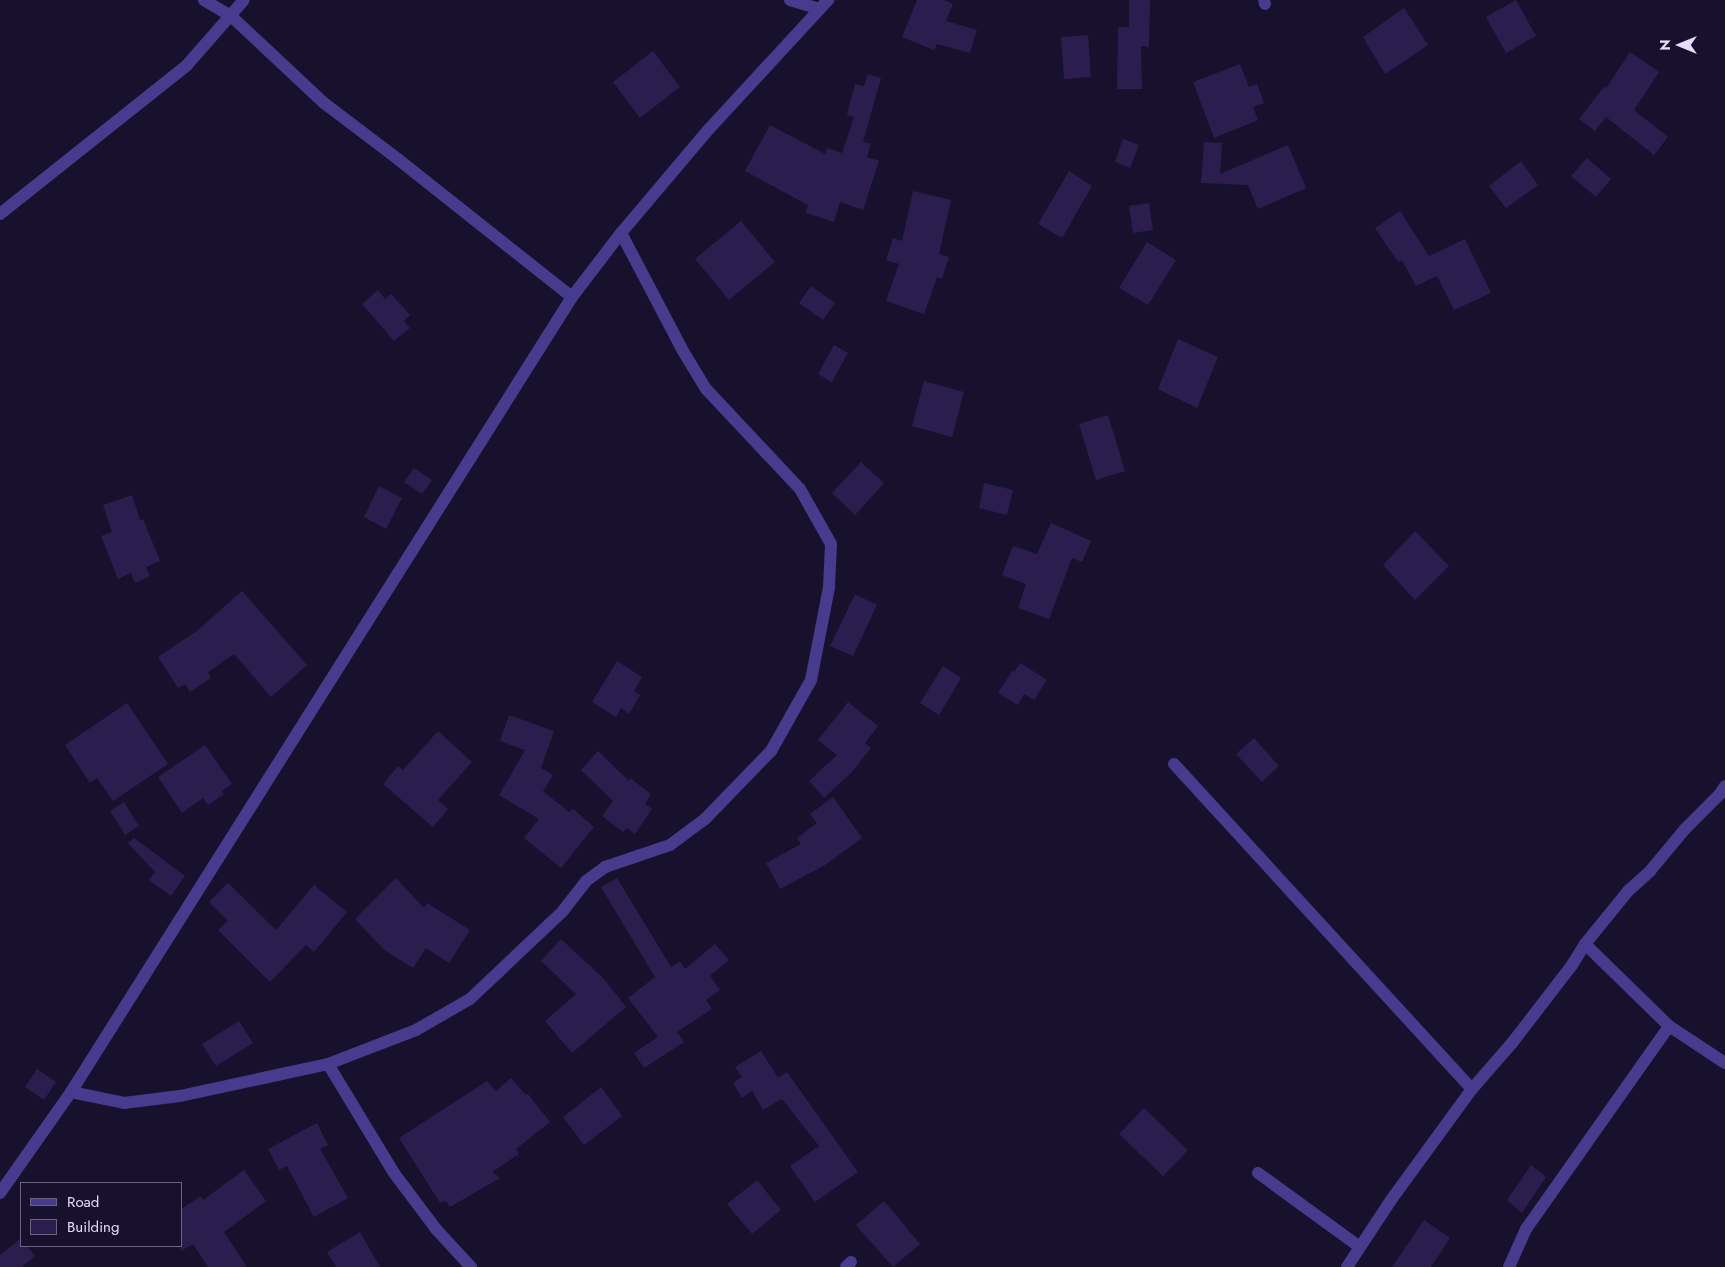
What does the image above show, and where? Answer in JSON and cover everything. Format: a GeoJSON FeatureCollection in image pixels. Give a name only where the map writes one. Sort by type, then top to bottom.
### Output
{"type":"FeatureCollection","features":[{"type":"Feature","properties":{"kind":"street"},"geometry":{"type":"LineString","coordinates":[[204,0],[231,16],[324,103],[572,297]]}},
{"type":"Feature","properties":{"kind":"street"},"geometry":{"type":"LineString","coordinates":[[0,214],[187,65],[244,0]]}},
{"type":"Feature","properties":{"kind":"street"},"geometry":{"type":"LineString","coordinates":[[790,0],[824,5]]}},
{"type":"Feature","properties":{"kind":"street"},"geometry":{"type":"LineString","coordinates":[[0,1193],[71,1092],[572,297],[621,233],[709,130],[824,5]]}},
{"type":"Feature","properties":{"kind":"street"},"geometry":{"type":"LineString","coordinates":[[71,1092],[124,1103],[180,1096],[328,1064],[416,1030],[470,1000],[562,912],[586,881],[605,867],[670,845],[704,819],[771,751],[811,680],[829,587],[831,544],[800,489],[706,389],[683,351],[621,233]]}},
{"type":"Feature","properties":{"kind":"street"},"geometry":{"type":"LineString","coordinates":[[1174,764],[1472,1090]]}},
{"type":"Feature","properties":{"kind":"street"},"geometry":{"type":"LineString","coordinates":[[1347,1267],[1472,1090],[1512,1043],[1572,965],[1585,944],[1628,891],[1650,871],[1685,829],[1724,788]]}},
{"type":"Feature","properties":{"kind":"street"},"geometry":{"type":"LineString","coordinates":[[1585,944],[1670,1026],[1725,1063]]}},
{"type":"Feature","properties":{"kind":"street"},"geometry":{"type":"LineString","coordinates":[[1510,1267],[1526,1229],[1670,1026]]}},
{"type":"Feature","properties":{"kind":"street"},"geometry":{"type":"LineString","coordinates":[[328,1064],[394,1173],[436,1229],[471,1267]]}},
{"type":"Feature","properties":{"kind":"street"},"geometry":{"type":"LineString","coordinates":[[1258,1173],[1360,1247]]}},
{"type":"Feature","properties":{"kind":"building"},"geometry":{"type":"Polygon","coordinates":[[[917,0],[944,0],[953,4],[946,21],[977,30],[970,53],[937,44],[934,50],[902,37],[917,0]]]}},
{"type":"Feature","properties":{"kind":"building"},"geometry":{"type":"Polygon","coordinates":[[[1129,0],[1150,0],[1149,47],[1141,46],[1142,89],[1117,89],[1118,27],[1129,27],[1129,0]]]}},
{"type":"Feature","properties":{"kind":"building"},"geometry":{"type":"Polygon","coordinates":[[[1516,0],[1536,36],[1506,53],[1486,17],[1516,0]]]}},
{"type":"Feature","properties":{"kind":"building"},"geometry":{"type":"Polygon","coordinates":[[[1404,8],[1428,45],[1385,74],[1363,37],[1404,8]]]}},
{"type":"Feature","properties":{"kind":"building"},"geometry":{"type":"Polygon","coordinates":[[[1088,35],[1091,77],[1064,79],[1061,37],[1088,35]]]}},
{"type":"Feature","properties":{"kind":"building"},"geometry":{"type":"Polygon","coordinates":[[[653,51],[680,87],[640,118],[613,82],[653,51]]]}},
{"type":"Feature","properties":{"kind":"building"},"geometry":{"type":"Polygon","coordinates":[[[1630,52],[1659,72],[1634,110],[1668,137],[1654,155],[1606,117],[1595,131],[1579,119],[1604,87],[1606,88],[1630,52]]]}},
{"type":"Feature","properties":{"kind":"building"},"geometry":{"type":"Polygon","coordinates":[[[1240,64],[1249,87],[1257,84],[1264,103],[1253,107],[1258,120],[1214,138],[1193,82],[1240,64]]]}},
{"type":"Feature","properties":{"kind":"building"},"geometry":{"type":"Polygon","coordinates":[[[868,74],[881,78],[863,142],[871,144],[867,157],[879,161],[863,210],[840,202],[834,222],[806,213],[808,205],[745,171],[770,125],[825,154],[827,148],[842,153],[854,117],[847,115],[855,84],[864,86],[868,74]]]}},
{"type":"Feature","properties":{"kind":"building"},"geometry":{"type":"Polygon","coordinates":[[[1123,139],[1139,145],[1130,168],[1115,162],[1123,139]]]}},
{"type":"Feature","properties":{"kind":"building"},"geometry":{"type":"Polygon","coordinates":[[[1204,142],[1222,143],[1220,174],[1288,145],[1306,188],[1258,209],[1248,185],[1201,183],[1204,142]]]}},
{"type":"Feature","properties":{"kind":"building"},"geometry":{"type":"Polygon","coordinates":[[[1587,158],[1611,179],[1596,197],[1571,176],[1587,158]]]}},
{"type":"Feature","properties":{"kind":"building"},"geometry":{"type":"Polygon","coordinates":[[[1521,161],[1538,185],[1506,208],[1489,186],[1521,161]]]}},
{"type":"Feature","properties":{"kind":"building"},"geometry":{"type":"Polygon","coordinates":[[[1069,171],[1092,186],[1062,238],[1038,224],[1069,171]]]}},
{"type":"Feature","properties":{"kind":"building"},"geometry":{"type":"Polygon","coordinates":[[[913,191],[951,200],[939,254],[949,257],[942,279],[937,277],[924,314],[886,301],[899,264],[886,260],[893,238],[902,241],[913,191]]]}},
{"type":"Feature","properties":{"kind":"building"},"geometry":{"type":"Polygon","coordinates":[[[1149,203],[1153,230],[1133,233],[1129,206],[1149,203]]]}},
{"type":"Feature","properties":{"kind":"building"},"geometry":{"type":"Polygon","coordinates":[[[1400,211],[1429,256],[1465,239],[1491,293],[1454,310],[1437,276],[1416,286],[1402,260],[1398,262],[1375,228],[1400,211]]]}},
{"type":"Feature","properties":{"kind":"building"},"geometry":{"type":"Polygon","coordinates":[[[741,221],[775,262],[729,300],[695,259],[741,221]]]}},
{"type":"Feature","properties":{"kind":"building"},"geometry":{"type":"Polygon","coordinates":[[[1147,242],[1176,260],[1148,305],[1119,288],[1147,242]]]}},
{"type":"Feature","properties":{"kind":"building"},"geometry":{"type":"Polygon","coordinates":[[[811,286],[835,303],[823,320],[799,303],[811,286]]]}},
{"type":"Feature","properties":{"kind":"building"},"geometry":{"type":"Polygon","coordinates":[[[378,290],[385,299],[391,294],[410,315],[404,321],[410,328],[394,341],[362,304],[378,290]]]}},
{"type":"Feature","properties":{"kind":"building"},"geometry":{"type":"Polygon","coordinates":[[[1178,339],[1218,357],[1197,408],[1158,389],[1178,339]]]}},
{"type":"Feature","properties":{"kind":"building"},"geometry":{"type":"Polygon","coordinates":[[[834,345],[848,353],[832,382],[818,374],[834,345]]]}},
{"type":"Feature","properties":{"kind":"building"},"geometry":{"type":"Polygon","coordinates":[[[924,381],[964,392],[952,437],[912,426],[924,381]]]}},
{"type":"Feature","properties":{"kind":"building"},"geometry":{"type":"Polygon","coordinates":[[[1108,415],[1125,471],[1096,480],[1079,424],[1108,415]]]}},
{"type":"Feature","properties":{"kind":"building"},"geometry":{"type":"Polygon","coordinates":[[[861,462],[884,483],[855,515],[832,493],[861,462]]]}},
{"type":"Feature","properties":{"kind":"building"},"geometry":{"type":"Polygon","coordinates":[[[414,468],[432,480],[422,494],[404,482],[414,468]]]}},
{"type":"Feature","properties":{"kind":"building"},"geometry":{"type":"Polygon","coordinates":[[[984,483],[1013,490],[1007,515],[979,508],[984,483]]]}},
{"type":"Feature","properties":{"kind":"building"},"geometry":{"type":"Polygon","coordinates":[[[379,486],[402,498],[386,529],[364,517],[379,486]]]}},
{"type":"Feature","properties":{"kind":"building"},"geometry":{"type":"Polygon","coordinates":[[[132,495],[140,520],[143,519],[160,561],[146,567],[150,576],[135,583],[131,573],[118,579],[101,536],[112,532],[103,505],[132,495]]]}},
{"type":"Feature","properties":{"kind":"building"},"geometry":{"type":"Polygon","coordinates":[[[1051,523],[1091,541],[1082,562],[1072,558],[1049,619],[1018,608],[1026,584],[1002,575],[1013,546],[1037,554],[1051,523]]]}},
{"type":"Feature","properties":{"kind":"building"},"geometry":{"type":"Polygon","coordinates":[[[1415,531],[1449,566],[1415,600],[1383,565],[1415,531]]]}},
{"type":"Feature","properties":{"kind":"building"},"geometry":{"type":"Polygon","coordinates":[[[242,591],[307,665],[271,697],[234,654],[208,672],[211,678],[190,692],[185,684],[178,688],[158,657],[198,630],[242,591]]]}},
{"type":"Feature","properties":{"kind":"building"},"geometry":{"type":"Polygon","coordinates":[[[855,594],[877,605],[853,656],[830,646],[855,594]]]}},
{"type":"Feature","properties":{"kind":"building"},"geometry":{"type":"Polygon","coordinates":[[[617,661],[642,677],[634,691],[640,695],[629,714],[621,708],[616,717],[592,702],[617,661]]]}},
{"type":"Feature","properties":{"kind":"building"},"geometry":{"type":"Polygon","coordinates":[[[1020,663],[1047,680],[1034,700],[1024,694],[1018,705],[998,693],[1012,671],[1014,672],[1020,663]]]}},
{"type":"Feature","properties":{"kind":"building"},"geometry":{"type":"Polygon","coordinates":[[[943,666],[961,678],[939,715],[920,703],[943,666]]]}},
{"type":"Feature","properties":{"kind":"building"},"geometry":{"type":"Polygon","coordinates":[[[848,702],[878,726],[865,743],[871,748],[851,773],[824,798],[809,781],[837,755],[818,740],[848,702]]]}},
{"type":"Feature","properties":{"kind":"building"},"geometry":{"type":"Polygon","coordinates":[[[127,703],[168,764],[113,801],[97,778],[90,783],[65,745],[127,703]]]}},
{"type":"Feature","properties":{"kind":"building"},"geometry":{"type":"Polygon","coordinates":[[[509,715],[554,731],[541,768],[553,775],[543,791],[569,812],[573,809],[594,827],[561,868],[524,838],[539,819],[499,795],[525,750],[500,741],[509,715]]]}},
{"type":"Feature","properties":{"kind":"building"},"geometry":{"type":"Polygon","coordinates":[[[438,731],[472,762],[438,800],[448,809],[433,827],[383,784],[398,766],[403,770],[438,731]]]}},
{"type":"Feature","properties":{"kind":"building"},"geometry":{"type":"Polygon","coordinates":[[[1254,738],[1279,766],[1262,782],[1236,754],[1254,738]]]}},
{"type":"Feature","properties":{"kind":"building"},"geometry":{"type":"Polygon","coordinates":[[[205,745],[232,784],[222,791],[224,794],[208,805],[203,798],[182,813],[158,777],[205,745]]]}},
{"type":"Feature","properties":{"kind":"building"},"geometry":{"type":"Polygon","coordinates":[[[598,751],[629,781],[630,778],[651,794],[645,804],[652,809],[635,834],[627,828],[623,832],[602,816],[613,801],[581,770],[598,751]]]}},
{"type":"Feature","properties":{"kind":"building"},"geometry":{"type":"Polygon","coordinates":[[[833,797],[862,838],[825,865],[780,889],[766,863],[801,844],[797,838],[817,823],[810,814],[833,797]]]}},
{"type":"Feature","properties":{"kind":"building"},"geometry":{"type":"Polygon","coordinates":[[[124,802],[139,826],[125,835],[110,811],[124,802]]]}},
{"type":"Feature","properties":{"kind":"building"},"geometry":{"type":"Polygon","coordinates":[[[134,838],[185,876],[171,896],[149,880],[155,872],[128,843],[134,838]]]}},
{"type":"Feature","properties":{"kind":"building"},"geometry":{"type":"Polygon","coordinates":[[[396,878],[424,908],[427,903],[470,930],[449,963],[426,948],[413,968],[383,949],[355,919],[396,878]]]}},
{"type":"Feature","properties":{"kind":"building"},"geometry":{"type":"Polygon","coordinates":[[[617,878],[671,967],[680,961],[685,969],[715,944],[729,960],[710,976],[720,990],[706,1000],[712,1009],[677,1032],[684,1042],[644,1068],[634,1053],[658,1037],[628,998],[655,977],[601,887],[617,878]]]}},
{"type":"Feature","properties":{"kind":"building"},"geometry":{"type":"Polygon","coordinates":[[[228,883],[276,930],[314,885],[347,912],[314,952],[306,945],[270,982],[218,930],[228,921],[209,902],[228,883]]]}},
{"type":"Feature","properties":{"kind":"building"},"geometry":{"type":"Polygon","coordinates":[[[561,939],[604,979],[626,1007],[572,1053],[545,1021],[576,994],[541,961],[561,939]]]}},
{"type":"Feature","properties":{"kind":"building"},"geometry":{"type":"Polygon","coordinates":[[[239,1021],[253,1043],[216,1066],[202,1044],[239,1021]]]}},
{"type":"Feature","properties":{"kind":"building"},"geometry":{"type":"Polygon","coordinates":[[[761,1051],[778,1078],[787,1072],[858,1172],[815,1202],[790,1166],[819,1146],[782,1099],[763,1110],[752,1091],[742,1098],[733,1083],[742,1077],[735,1067],[761,1051]]]}},
{"type":"Feature","properties":{"kind":"building"},"geometry":{"type":"Polygon","coordinates":[[[37,1069],[56,1082],[44,1100],[25,1087],[37,1069]]]}},
{"type":"Feature","properties":{"kind":"building"},"geometry":{"type":"Polygon","coordinates":[[[511,1078],[526,1095],[528,1094],[550,1122],[516,1149],[519,1154],[492,1172],[500,1178],[450,1207],[446,1201],[440,1203],[399,1138],[487,1081],[496,1091],[511,1078]]]}},
{"type":"Feature","properties":{"kind":"building"},"geometry":{"type":"Polygon","coordinates":[[[601,1087],[622,1116],[584,1145],[563,1117],[601,1087]]]}},
{"type":"Feature","properties":{"kind":"building"},"geometry":{"type":"Polygon","coordinates":[[[1144,1108],[1188,1150],[1163,1176],[1119,1134],[1144,1108]]]}},
{"type":"Feature","properties":{"kind":"building"},"geometry":{"type":"Polygon","coordinates":[[[317,1123],[328,1145],[320,1149],[348,1198],[314,1217],[287,1166],[279,1170],[268,1149],[317,1123]]]}},
{"type":"Feature","properties":{"kind":"building"},"geometry":{"type":"Polygon","coordinates":[[[1531,1165],[1546,1177],[1522,1213],[1507,1200],[1531,1165]]]}},
{"type":"Feature","properties":{"kind":"building"},"geometry":{"type":"Polygon","coordinates":[[[244,1170],[266,1201],[224,1232],[247,1267],[208,1267],[193,1244],[181,1251],[182,1208],[201,1196],[203,1200],[244,1170]]]}},
{"type":"Feature","properties":{"kind":"building"},"geometry":{"type":"Polygon","coordinates":[[[757,1180],[781,1210],[752,1234],[727,1204],[757,1180]]]}},
{"type":"Feature","properties":{"kind":"building"},"geometry":{"type":"Polygon","coordinates":[[[884,1201],[920,1244],[893,1267],[856,1225],[884,1201]]]}},
{"type":"Feature","properties":{"kind":"building"},"geometry":{"type":"Polygon","coordinates":[[[1424,1220],[1450,1238],[1431,1267],[1392,1267],[1424,1220]]]}},
{"type":"Feature","properties":{"kind":"building"},"geometry":{"type":"Polygon","coordinates":[[[360,1232],[380,1267],[336,1267],[327,1252],[360,1232]]]}},
{"type":"Feature","properties":{"kind":"building"},"geometry":{"type":"Polygon","coordinates":[[[20,1239],[20,1247],[28,1247],[35,1256],[22,1267],[0,1267],[0,1255],[20,1239]]]}}]}
